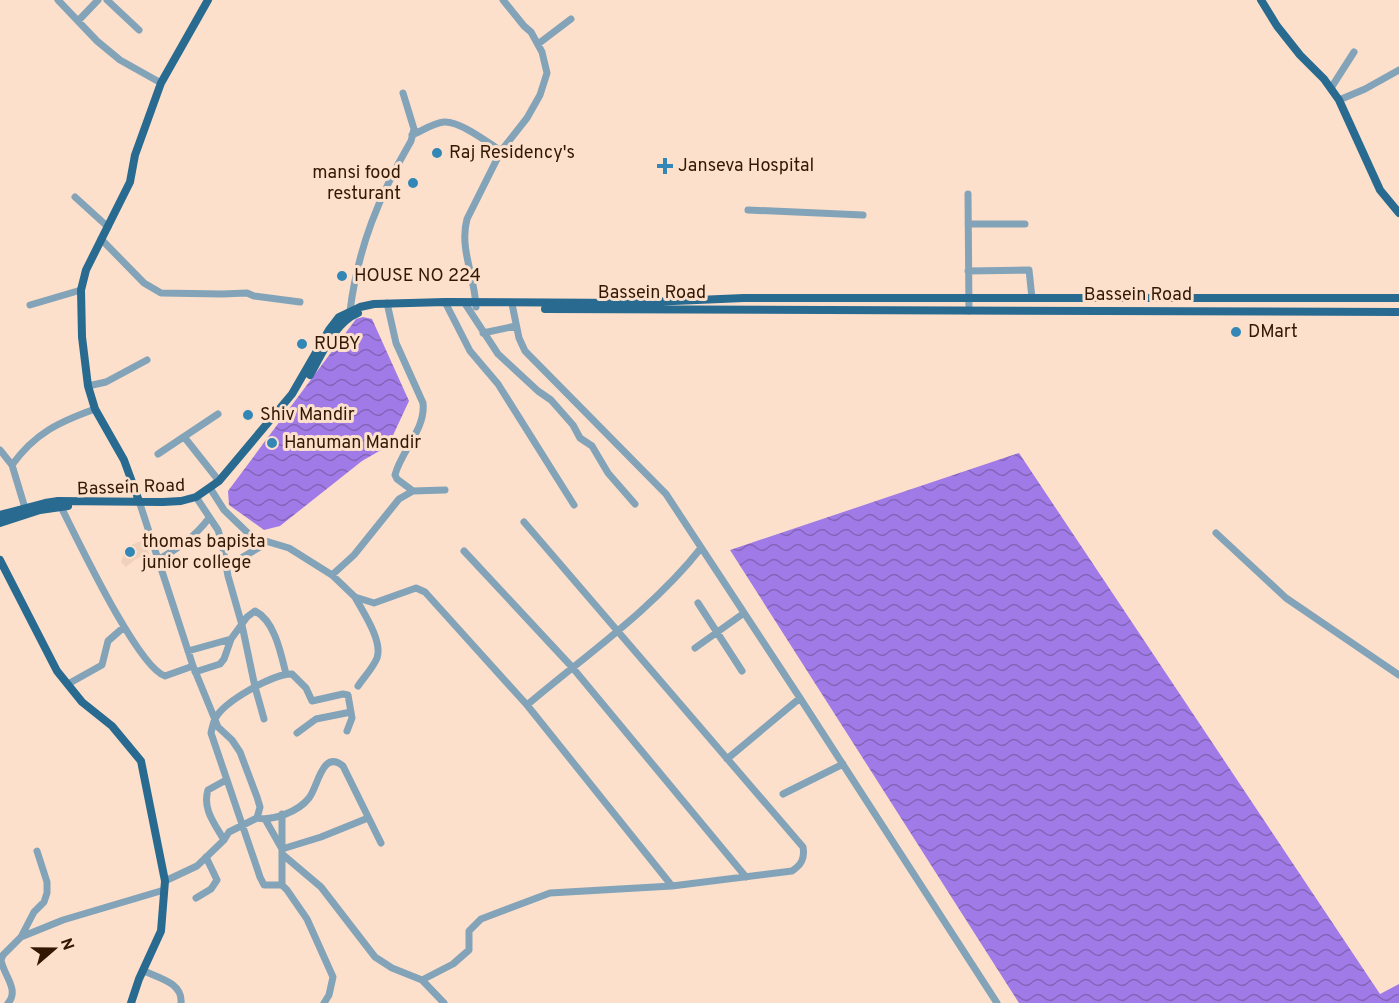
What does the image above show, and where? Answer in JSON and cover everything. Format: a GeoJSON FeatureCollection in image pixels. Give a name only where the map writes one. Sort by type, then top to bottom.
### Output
{"type":"FeatureCollection","features":[{"type":"Feature","properties":{"kind":"main road"},"geometry":{"type":"LineString","coordinates":[[140,504],[124,460],[95,409],[88,386],[82,337],[81,290],[86,270],[130,182],[135,155],[160,83],[208,0]]}},
{"type":"Feature","properties":{"kind":"main road"},"geometry":{"type":"LineString","coordinates":[[1261,0],[1276,26],[1339,100],[1380,190],[1399,213]]}},
{"type":"Feature","properties":{"kind":"main road","name":"Bassein Road"},"geometry":{"type":"LineString","coordinates":[[513,306],[744,298],[1399,298]]}},
{"type":"Feature","properties":{"kind":"main road"},"geometry":{"type":"LineString","coordinates":[[844,298],[845,310]]}},
{"type":"Feature","properties":{"kind":"main road"},"geometry":{"type":"LineString","coordinates":[[1271,299],[1272,312]]}},
{"type":"Feature","properties":{"kind":"main road"},"geometry":{"type":"LineString","coordinates":[[1335,299],[1336,312]]}},
{"type":"Feature","properties":{"kind":"main road","name":"Bassein Road"},"geometry":{"type":"LineString","coordinates":[[351,313],[360,306],[446,304],[845,310],[1399,312]]}},
{"type":"Feature","properties":{"kind":"main road"},"geometry":{"type":"LineString","coordinates":[[212,490],[292,394],[328,330],[339,317],[351,313]]}},
{"type":"Feature","properties":{"kind":"main road"},"geometry":{"type":"LineString","coordinates":[[0,515],[25,508],[59,504],[140,504],[197,500],[212,490],[293,401],[326,346],[351,313]]}},
{"type":"Feature","properties":{"kind":"main road","name":"Bassein Road"},"geometry":{"type":"LineString","coordinates":[[0,523],[59,504]]}},
{"type":"Feature","properties":{"kind":"main road"},"geometry":{"type":"LineString","coordinates":[[0,560],[57,671],[82,702],[112,726],[141,761],[164,885],[161,931],[139,979],[131,1003]]}},
{"type":"Feature","properties":{"kind":"street"},"geometry":{"type":"LineString","coordinates":[[58,0],[97,41],[120,60],[160,83]]}},
{"type":"Feature","properties":{"kind":"street"},"geometry":{"type":"LineString","coordinates":[[78,21],[98,0]]}},
{"type":"Feature","properties":{"kind":"street"},"geometry":{"type":"LineString","coordinates":[[107,0],[139,30]]}},
{"type":"Feature","properties":{"kind":"street"},"geometry":{"type":"LineString","coordinates":[[504,0],[531,32],[538,44],[547,73],[540,95],[527,118],[501,151],[467,219],[464,229],[465,252],[475,285],[471,304],[483,333],[498,354],[551,400],[573,425],[580,438],[592,446],[608,472],[635,504]]}},
{"type":"Feature","properties":{"kind":"street"},"geometry":{"type":"LineString","coordinates":[[538,44],[571,19]]}},
{"type":"Feature","properties":{"kind":"street"},"geometry":{"type":"LineString","coordinates":[[1330,88],[1354,52]]}},
{"type":"Feature","properties":{"kind":"street"},"geometry":{"type":"LineString","coordinates":[[1339,100],[1372,86],[1399,70]]}},
{"type":"Feature","properties":{"kind":"street"},"geometry":{"type":"LineString","coordinates":[[351,313],[355,280],[371,219],[411,141],[414,129],[403,93]]}},
{"type":"Feature","properties":{"kind":"street"},"geometry":{"type":"LineString","coordinates":[[412,135],[436,124],[450,122],[501,151]]}},
{"type":"Feature","properties":{"kind":"street"},"geometry":{"type":"LineString","coordinates":[[968,194],[969,311]]}},
{"type":"Feature","properties":{"kind":"street"},"geometry":{"type":"LineString","coordinates":[[75,197],[108,227]]}},
{"type":"Feature","properties":{"kind":"street"},"geometry":{"type":"LineString","coordinates":[[748,210],[863,215]]}},
{"type":"Feature","properties":{"kind":"street"},"geometry":{"type":"LineString","coordinates":[[968,224],[1025,224]]}},
{"type":"Feature","properties":{"kind":"street"},"geometry":{"type":"LineString","coordinates":[[101,239],[144,283],[161,293],[247,293],[300,302]]}},
{"type":"Feature","properties":{"kind":"street"},"geometry":{"type":"LineString","coordinates":[[968,271],[1029,270],[1032,298]]}},
{"type":"Feature","properties":{"kind":"street"},"geometry":{"type":"LineString","coordinates":[[30,305],[81,290]]}},
{"type":"Feature","properties":{"kind":"street"},"geometry":{"type":"LineString","coordinates":[[446,304],[470,351],[498,384],[574,505]]}},
{"type":"Feature","properties":{"kind":"street"},"geometry":{"type":"LineString","coordinates":[[388,305],[396,342],[423,403],[424,412],[395,475],[413,491]]}},
{"type":"Feature","properties":{"kind":"street"},"geometry":{"type":"LineString","coordinates":[[513,306],[516,326],[525,351],[666,494],[801,698],[997,1003]]}},
{"type":"Feature","properties":{"kind":"street"},"geometry":{"type":"LineString","coordinates":[[483,333],[516,326]]}},
{"type":"Feature","properties":{"kind":"street"},"geometry":{"type":"LineString","coordinates":[[88,386],[106,382],[147,360]]}},
{"type":"Feature","properties":{"kind":"street"},"geometry":{"type":"LineString","coordinates":[[12,465],[37,437],[55,425],[95,409]]}},
{"type":"Feature","properties":{"kind":"street"},"geometry":{"type":"LineString","coordinates":[[158,454],[218,414]]}},
{"type":"Feature","properties":{"kind":"street"},"geometry":{"type":"LineString","coordinates":[[185,438],[219,481]]}},
{"type":"Feature","properties":{"kind":"street"},"geometry":{"type":"LineString","coordinates":[[0,450],[12,465],[25,508]]}},
{"type":"Feature","properties":{"kind":"street"},"geometry":{"type":"LineString","coordinates":[[212,490],[224,510],[252,537],[289,548],[332,575],[355,597],[376,638],[378,650],[377,659],[358,686]]}},
{"type":"Feature","properties":{"kind":"street"},"geometry":{"type":"LineString","coordinates":[[332,575],[354,555],[399,499],[413,491],[445,490]]}},
{"type":"Feature","properties":{"kind":"street"},"geometry":{"type":"LineString","coordinates":[[197,500],[218,530],[264,719]]}},
{"type":"Feature","properties":{"kind":"street"},"geometry":{"type":"LineString","coordinates":[[59,504],[123,627],[160,674],[165,676],[220,664],[231,639],[252,613],[259,612],[279,648],[286,674]]}},
{"type":"Feature","properties":{"kind":"street"},"geometry":{"type":"LineString","coordinates":[[140,504],[194,669],[218,727],[232,740],[240,752],[257,797],[260,807],[257,818]]}},
{"type":"Feature","properties":{"kind":"street"},"geometry":{"type":"LineString","coordinates":[[158,560],[184,544],[199,531],[209,518]]}},
{"type":"Feature","properties":{"kind":"street"},"geometry":{"type":"LineString","coordinates":[[422,980],[453,964],[469,950],[469,931],[481,919],[550,893],[672,886],[792,871],[801,865],[805,855],[803,847],[524,522]]}},
{"type":"Feature","properties":{"kind":"street"},"geometry":{"type":"LineString","coordinates":[[1216,533],[1286,598],[1399,675]]}},
{"type":"Feature","properties":{"kind":"street"},"geometry":{"type":"LineString","coordinates":[[226,567],[260,547]]}},
{"type":"Feature","properties":{"kind":"street"},"geometry":{"type":"LineString","coordinates":[[527,705],[617,631],[666,587],[701,548]]}},
{"type":"Feature","properties":{"kind":"street"},"geometry":{"type":"LineString","coordinates":[[464,551],[572,667],[746,877]]}},
{"type":"Feature","properties":{"kind":"street"},"geometry":{"type":"LineString","coordinates":[[355,597],[374,603],[416,588],[425,592],[527,705],[672,886]]}},
{"type":"Feature","properties":{"kind":"street"},"geometry":{"type":"LineString","coordinates":[[698,603],[742,671]]}},
{"type":"Feature","properties":{"kind":"street"},"geometry":{"type":"LineString","coordinates":[[694,648],[744,613]]}},
{"type":"Feature","properties":{"kind":"street"},"geometry":{"type":"LineString","coordinates":[[68,684],[102,664],[108,641],[123,627]]}},
{"type":"Feature","properties":{"kind":"street"},"geometry":{"type":"LineString","coordinates":[[188,651],[231,639]]}},
{"type":"Feature","properties":{"kind":"street"},"geometry":{"type":"LineString","coordinates":[[282,885],[264,885],[212,739],[214,719],[223,709],[255,687],[286,674],[292,674],[306,688],[312,701],[343,693],[348,695],[352,718],[347,731]]}},
{"type":"Feature","properties":{"kind":"street"},"geometry":{"type":"LineString","coordinates":[[727,759],[801,698]]}},
{"type":"Feature","properties":{"kind":"street"},"geometry":{"type":"LineString","coordinates":[[297,733],[316,719],[351,712]]}},
{"type":"Feature","properties":{"kind":"street"},"geometry":{"type":"LineString","coordinates":[[8,1003],[12,999],[13,990],[0,960],[21,937],[164,885],[197,866],[224,840],[229,832],[257,818],[265,819],[298,807],[309,798],[315,789],[319,774],[325,765],[338,762],[343,766],[381,843]]}},
{"type":"Feature","properties":{"kind":"street"},"geometry":{"type":"LineString","coordinates":[[783,794],[843,764]]}},
{"type":"Feature","properties":{"kind":"street"},"geometry":{"type":"LineString","coordinates":[[224,840],[206,804],[208,790],[226,780]]}},
{"type":"Feature","properties":{"kind":"street"},"geometry":{"type":"LineString","coordinates":[[282,814],[282,885],[302,910],[331,971],[333,983],[330,995],[324,1003]]}},
{"type":"Feature","properties":{"kind":"street"},"geometry":{"type":"LineString","coordinates":[[282,852],[368,818]]}},
{"type":"Feature","properties":{"kind":"street"},"geometry":{"type":"LineString","coordinates":[[265,819],[282,852],[321,887],[375,957],[392,968],[422,980],[444,1003]]}},
{"type":"Feature","properties":{"kind":"street"},"geometry":{"type":"LineString","coordinates":[[21,937],[25,926],[44,902],[47,893],[47,882],[37,851]]}},
{"type":"Feature","properties":{"kind":"street"},"geometry":{"type":"LineString","coordinates":[[196,898],[211,889],[217,880],[206,857]]}},
{"type":"Feature","properties":{"kind":"street"},"geometry":{"type":"LineString","coordinates":[[144,971],[176,987],[180,991],[181,1003]]}},
{"type":"Feature","properties":{"kind":"shaded area"},"geometry":{"type":"Polygon","coordinates":[[[144,540],[149,554],[136,559],[126,567],[121,562],[126,547],[144,540]]]}},
{"type":"Feature","properties":{"kind":"water"},"geometry":{"type":"Polygon","coordinates":[[[363,317],[372,319],[409,401],[388,446],[362,461],[280,526],[264,530],[229,505],[228,491],[356,319],[363,317]]]}},
{"type":"Feature","properties":{"kind":"water"},"geometry":{"type":"Polygon","coordinates":[[[1019,453],[1380,994],[1399,984],[1399,1003],[1019,1003],[730,550],[1019,453]]]}},
{"type":"Feature","properties":{"kind":"place","name":"Raj Residency's"},"geometry":{"type":"Point","coordinates":[437,153]}},
{"type":"Feature","properties":{"kind":"place","name":"Janseva Hospital"},"geometry":{"type":"Point","coordinates":[665,166]}},
{"type":"Feature","properties":{"kind":"place","name":"mansi food resturant"},"geometry":{"type":"Point","coordinates":[413,183]}},
{"type":"Feature","properties":{"kind":"place","name":"HOUSE NO 224"},"geometry":{"type":"Point","coordinates":[342,276]}},
{"type":"Feature","properties":{"kind":"place","name":"DMart"},"geometry":{"type":"Point","coordinates":[1236,332]}},
{"type":"Feature","properties":{"kind":"place","name":"RUBY"},"geometry":{"type":"Point","coordinates":[302,344]}},
{"type":"Feature","properties":{"kind":"place","name":"Shiv Mandir"},"geometry":{"type":"Point","coordinates":[248,415]}},
{"type":"Feature","properties":{"kind":"place","name":"Hanuman Mandir"},"geometry":{"type":"Point","coordinates":[272,443]}},
{"type":"Feature","properties":{"kind":"place","name":"thomas bapista junior college"},"geometry":{"type":"Point","coordinates":[130,552]}}]}
